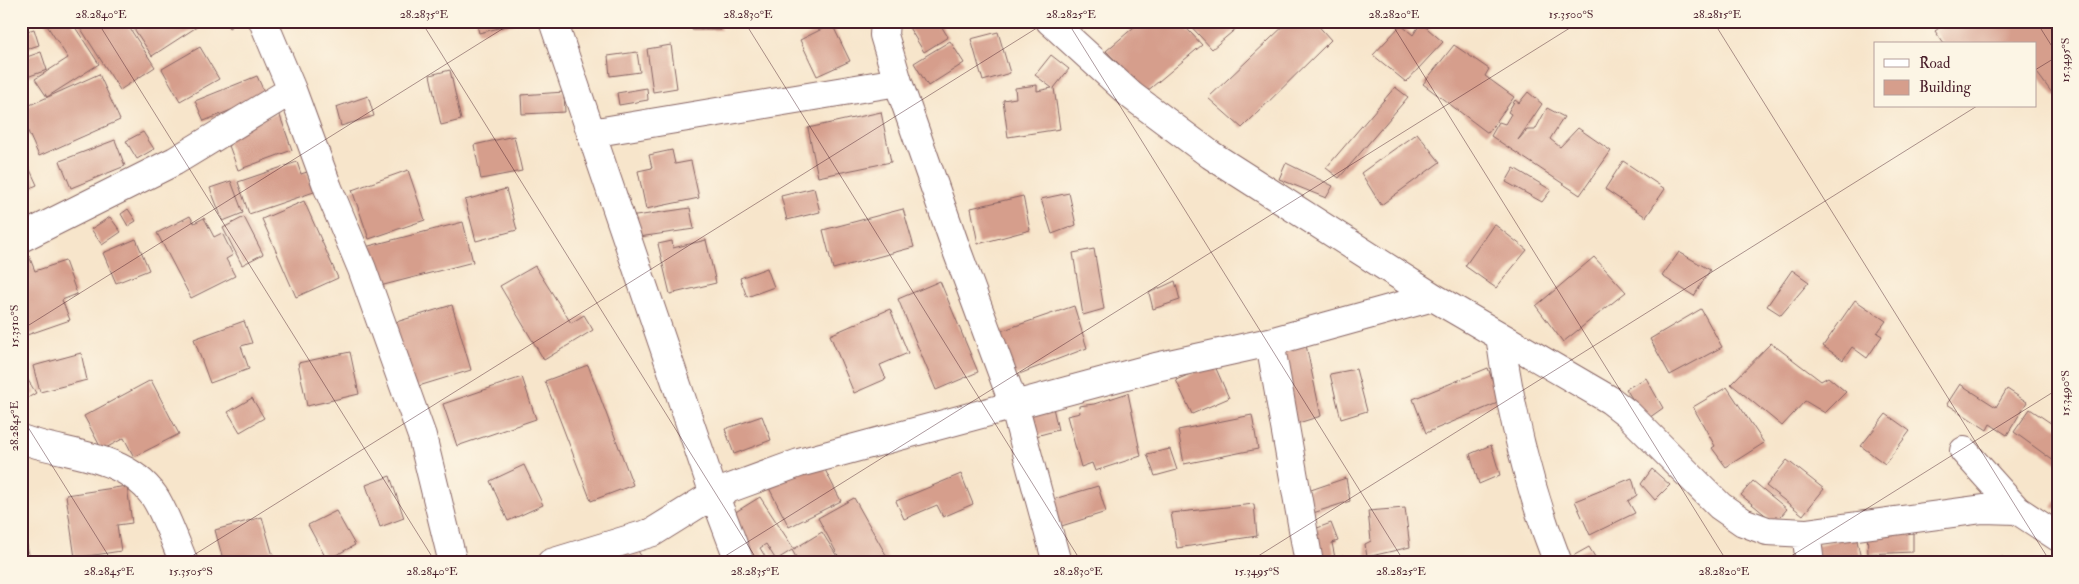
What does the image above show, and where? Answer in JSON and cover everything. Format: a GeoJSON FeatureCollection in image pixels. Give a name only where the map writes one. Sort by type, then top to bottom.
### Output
{"type":"FeatureCollection","features":[{"type":"Feature","properties":{"kind":"street"},"geometry":{"type":"LineString","coordinates":[[264,21],[328,188],[362,269],[422,436],[453,563]]}},
{"type":"Feature","properties":{"kind":"street"},"geometry":{"type":"LineString","coordinates":[[554,21],[714,494],[740,563]]}},
{"type":"Feature","properties":{"kind":"street"},"geometry":{"type":"LineString","coordinates":[[884,21],[884,36],[898,82],[956,251],[1014,405],[1057,563]]}},
{"type":"Feature","properties":{"kind":"street"},"geometry":{"type":"LineString","coordinates":[[1050,21],[1132,96],[1171,126],[1339,238],[1433,297],[1610,400],[1644,430],[1720,506],[1743,522],[1767,532],[1806,533],[1983,509],[2017,510]]}},
{"type":"Feature","properties":{"kind":"street"},"geometry":{"type":"LineString","coordinates":[[591,133],[898,82]]}},
{"type":"Feature","properties":{"kind":"street"},"geometry":{"type":"LineString","coordinates":[[21,238],[175,160],[292,90]]}},
{"type":"Feature","properties":{"kind":"street"},"geometry":{"type":"LineString","coordinates":[[551,563],[653,532],[714,494],[799,463],[1156,368],[1270,342],[1433,297]]}},
{"type":"Feature","properties":{"kind":"street"},"geometry":{"type":"LineString","coordinates":[[1500,336],[1517,432],[1529,481],[1558,563]]}},
{"type":"Feature","properties":{"kind":"street"},"geometry":{"type":"LineString","coordinates":[[1270,342],[1309,563]]}},
{"type":"Feature","properties":{"kind":"street"},"geometry":{"type":"LineString","coordinates":[[21,439],[101,461],[123,469],[140,480],[154,496],[184,563]]}},
{"type":"Feature","properties":{"kind":"street"},"geometry":{"type":"LineString","coordinates":[[1964,451],[2017,510],[2058,537]]}},
{"type":"Feature","properties":{"kind":"street"},"geometry":{"type":"LineString","coordinates":[[1806,533],[1810,563]]}},
{"type":"Feature","properties":{"kind":"building"},"geometry":{"type":"Polygon","coordinates":[[[44,21],[71,21],[99,64],[47,97],[35,79],[68,58],[44,21]]]}},
{"type":"Feature","properties":{"kind":"building"},"geometry":{"type":"Polygon","coordinates":[[[76,21],[125,21],[155,67],[120,90],[76,21]]]}},
{"type":"Feature","properties":{"kind":"building"},"geometry":{"type":"Polygon","coordinates":[[[129,21],[206,21],[152,56],[129,21]]]}},
{"type":"Feature","properties":{"kind":"building"},"geometry":{"type":"Polygon","coordinates":[[[224,21],[240,21],[229,28],[224,21]]]}},
{"type":"Feature","properties":{"kind":"building"},"geometry":{"type":"Polygon","coordinates":[[[476,21],[514,21],[515,24],[479,33],[476,21]]]}},
{"type":"Feature","properties":{"kind":"building"},"geometry":{"type":"Polygon","coordinates":[[[692,21],[721,21],[721,30],[692,30],[692,21]]]}},
{"type":"Feature","properties":{"kind":"building"},"geometry":{"type":"Polygon","coordinates":[[[749,21],[772,21],[772,22],[750,27],[749,21]]]}},
{"type":"Feature","properties":{"kind":"building"},"geometry":{"type":"Polygon","coordinates":[[[905,21],[938,21],[948,37],[924,52],[905,21]]]}},
{"type":"Feature","properties":{"kind":"building"},"geometry":{"type":"Polygon","coordinates":[[[1141,21],[1180,21],[1202,45],[1146,92],[1106,51],[1141,21]]]}},
{"type":"Feature","properties":{"kind":"building"},"geometry":{"type":"Polygon","coordinates":[[[1186,21],[1245,21],[1212,49],[1186,21]]]}},
{"type":"Feature","properties":{"kind":"building"},"geometry":{"type":"Polygon","coordinates":[[[1289,21],[1314,21],[1331,40],[1242,128],[1208,98],[1289,21]]]}},
{"type":"Feature","properties":{"kind":"building"},"geometry":{"type":"Polygon","coordinates":[[[1949,21],[2058,21],[2058,95],[2055,97],[2036,71],[2036,42],[1943,42],[1935,31],[1949,21]]]}},
{"type":"Feature","properties":{"kind":"building"},"geometry":{"type":"Polygon","coordinates":[[[1421,23],[1443,42],[1406,82],[1373,55],[1401,25],[1413,35],[1421,23]]]}},
{"type":"Feature","properties":{"kind":"building"},"geometry":{"type":"Polygon","coordinates":[[[832,24],[850,61],[817,76],[800,40],[832,24]]]}},
{"type":"Feature","properties":{"kind":"building"},"geometry":{"type":"Polygon","coordinates":[[[34,29],[39,45],[21,51],[21,33],[34,29]]]}},
{"type":"Feature","properties":{"kind":"building"},"geometry":{"type":"Polygon","coordinates":[[[998,32],[1010,73],[983,81],[971,39],[998,32]]]}},
{"type":"Feature","properties":{"kind":"building"},"geometry":{"type":"Polygon","coordinates":[[[950,41],[964,63],[928,86],[914,63],[950,41]]]}},
{"type":"Feature","properties":{"kind":"building"},"geometry":{"type":"Polygon","coordinates":[[[671,45],[677,88],[653,92],[647,49],[671,45]]]}},
{"type":"Feature","properties":{"kind":"building"},"geometry":{"type":"Polygon","coordinates":[[[1454,45],[1489,69],[1485,76],[1514,97],[1488,133],[1423,84],[1454,45]]]}},
{"type":"Feature","properties":{"kind":"building"},"geometry":{"type":"Polygon","coordinates":[[[200,47],[219,79],[180,101],[162,69],[200,47]]]}},
{"type":"Feature","properties":{"kind":"building"},"geometry":{"type":"Polygon","coordinates":[[[41,52],[47,70],[21,79],[21,59],[41,52]]]}},
{"type":"Feature","properties":{"kind":"building"},"geometry":{"type":"Polygon","coordinates":[[[637,52],[640,72],[610,76],[608,56],[637,52]]]}},
{"type":"Feature","properties":{"kind":"building"},"geometry":{"type":"Polygon","coordinates":[[[1051,55],[1069,69],[1054,88],[1060,129],[1008,137],[1003,100],[1016,98],[1015,88],[1037,85],[1037,91],[1052,88],[1035,75],[1051,55]]]}},
{"type":"Feature","properties":{"kind":"building"},"geometry":{"type":"Polygon","coordinates":[[[450,70],[461,120],[441,125],[430,75],[450,70]]]}},
{"type":"Feature","properties":{"kind":"building"},"geometry":{"type":"Polygon","coordinates":[[[99,74],[120,120],[39,156],[21,116],[21,109],[99,74]]]}},
{"type":"Feature","properties":{"kind":"building"},"geometry":{"type":"Polygon","coordinates":[[[257,76],[266,96],[204,121],[195,101],[257,76]]]}},
{"type":"Feature","properties":{"kind":"building"},"geometry":{"type":"Polygon","coordinates":[[[1395,87],[1408,97],[1339,178],[1326,168],[1395,87]]]}},
{"type":"Feature","properties":{"kind":"building"},"geometry":{"type":"Polygon","coordinates":[[[647,88],[648,100],[619,105],[617,93],[647,88]]]}},
{"type":"Feature","properties":{"kind":"building"},"geometry":{"type":"Polygon","coordinates":[[[564,92],[565,112],[522,114],[521,95],[564,92]]]}},
{"type":"Feature","properties":{"kind":"building"},"geometry":{"type":"Polygon","coordinates":[[[1528,92],[1542,104],[1518,140],[1527,130],[1535,130],[1547,108],[1564,117],[1550,139],[1560,147],[1578,128],[1611,151],[1580,195],[1491,136],[1499,122],[1505,124],[1511,114],[1508,112],[1515,100],[1519,103],[1528,92]]]}},
{"type":"Feature","properties":{"kind":"building"},"geometry":{"type":"Polygon","coordinates":[[[368,96],[374,116],[341,126],[336,107],[368,96]]]}},
{"type":"Feature","properties":{"kind":"building"},"geometry":{"type":"Polygon","coordinates":[[[881,112],[891,162],[818,177],[808,128],[881,112]]]}},
{"type":"Feature","properties":{"kind":"building"},"geometry":{"type":"Polygon","coordinates":[[[279,113],[292,150],[238,170],[224,132],[279,113]]]}},
{"type":"Feature","properties":{"kind":"building"},"geometry":{"type":"Polygon","coordinates":[[[143,132],[154,149],[137,159],[126,141],[143,132]]]}},
{"type":"Feature","properties":{"kind":"building"},"geometry":{"type":"Polygon","coordinates":[[[1417,133],[1440,162],[1381,205],[1361,173],[1417,133]]]}},
{"type":"Feature","properties":{"kind":"building"},"geometry":{"type":"Polygon","coordinates":[[[514,136],[522,171],[481,179],[474,145],[514,136]]]}},
{"type":"Feature","properties":{"kind":"building"},"geometry":{"type":"Polygon","coordinates":[[[115,140],[125,166],[71,188],[60,161],[115,140]]]}},
{"type":"Feature","properties":{"kind":"building"},"geometry":{"type":"Polygon","coordinates":[[[21,150],[37,185],[21,192],[21,150]]]}},
{"type":"Feature","properties":{"kind":"building"},"geometry":{"type":"Polygon","coordinates":[[[672,150],[675,164],[691,161],[699,198],[646,209],[638,171],[652,168],[649,155],[672,150]]]}},
{"type":"Feature","properties":{"kind":"building"},"geometry":{"type":"Polygon","coordinates":[[[1623,161],[1665,189],[1646,217],[1605,189],[1623,161]]]}},
{"type":"Feature","properties":{"kind":"building"},"geometry":{"type":"Polygon","coordinates":[[[297,162],[301,174],[307,172],[314,192],[249,214],[238,182],[297,162]]]}},
{"type":"Feature","properties":{"kind":"building"},"geometry":{"type":"Polygon","coordinates":[[[1286,163],[1333,186],[1326,198],[1279,179],[1286,163]]]}},
{"type":"Feature","properties":{"kind":"building"},"geometry":{"type":"Polygon","coordinates":[[[1514,168],[1551,190],[1542,202],[1506,182],[1514,168]]]}},
{"type":"Feature","properties":{"kind":"building"},"geometry":{"type":"Polygon","coordinates":[[[408,170],[425,220],[369,239],[352,190],[408,170]]]}},
{"type":"Feature","properties":{"kind":"building"},"geometry":{"type":"Polygon","coordinates":[[[231,181],[243,213],[223,221],[210,188],[231,181]]]}},
{"type":"Feature","properties":{"kind":"building"},"geometry":{"type":"Polygon","coordinates":[[[814,188],[820,212],[787,220],[781,196],[814,188]]]}},
{"type":"Feature","properties":{"kind":"building"},"geometry":{"type":"Polygon","coordinates":[[[506,189],[517,230],[476,241],[465,200],[506,189]]]}},
{"type":"Feature","properties":{"kind":"building"},"geometry":{"type":"Polygon","coordinates":[[[1069,193],[1076,225],[1052,234],[1041,199],[1069,193]]]}},
{"type":"Feature","properties":{"kind":"building"},"geometry":{"type":"Polygon","coordinates":[[[1023,196],[1030,230],[978,244],[971,208],[1023,196]]]}},
{"type":"Feature","properties":{"kind":"building"},"geometry":{"type":"Polygon","coordinates":[[[304,201],[338,278],[296,297],[262,219],[304,201]]]}},
{"type":"Feature","properties":{"kind":"building"},"geometry":{"type":"Polygon","coordinates":[[[690,208],[694,229],[632,238],[629,217],[690,208]]]}},
{"type":"Feature","properties":{"kind":"building"},"geometry":{"type":"Polygon","coordinates":[[[128,209],[136,221],[128,226],[121,214],[128,209]]]}},
{"type":"Feature","properties":{"kind":"building"},"geometry":{"type":"Polygon","coordinates":[[[903,209],[914,247],[833,269],[823,230],[903,209]]]}},
{"type":"Feature","properties":{"kind":"building"},"geometry":{"type":"Polygon","coordinates":[[[190,216],[194,223],[204,218],[214,237],[222,233],[233,255],[226,259],[235,276],[191,298],[157,233],[190,216]]]}},
{"type":"Feature","properties":{"kind":"building"},"geometry":{"type":"Polygon","coordinates":[[[110,217],[121,232],[102,245],[91,229],[110,217]]]}},
{"type":"Feature","properties":{"kind":"building"},"geometry":{"type":"Polygon","coordinates":[[[244,217],[263,254],[242,265],[223,228],[244,217]]]}},
{"type":"Feature","properties":{"kind":"building"},"geometry":{"type":"Polygon","coordinates":[[[463,222],[473,262],[376,287],[365,247],[463,222]]]}},
{"type":"Feature","properties":{"kind":"building"},"geometry":{"type":"Polygon","coordinates":[[[1494,224],[1527,250],[1496,288],[1465,266],[1494,224]]]}},
{"type":"Feature","properties":{"kind":"building"},"geometry":{"type":"Polygon","coordinates":[[[136,239],[149,270],[116,283],[103,253],[136,239]]]}},
{"type":"Feature","properties":{"kind":"building"},"geometry":{"type":"Polygon","coordinates":[[[706,240],[716,283],[670,294],[658,244],[672,241],[673,248],[706,240]]]}},
{"type":"Feature","properties":{"kind":"building"},"geometry":{"type":"Polygon","coordinates":[[[1094,249],[1104,309],[1083,315],[1073,253],[1094,249]]]}},
{"type":"Feature","properties":{"kind":"building"},"geometry":{"type":"Polygon","coordinates":[[[1679,252],[1710,270],[1694,296],[1662,276],[1679,252]]]}},
{"type":"Feature","properties":{"kind":"building"},"geometry":{"type":"Polygon","coordinates":[[[29,256],[35,271],[65,261],[77,294],[62,300],[70,320],[21,337],[21,259],[29,256]]]}},
{"type":"Feature","properties":{"kind":"building"},"geometry":{"type":"Polygon","coordinates":[[[1594,257],[1626,292],[1563,342],[1536,306],[1594,257]]]}},
{"type":"Feature","properties":{"kind":"building"},"geometry":{"type":"Polygon","coordinates":[[[535,266],[571,323],[584,315],[593,330],[544,360],[500,286],[535,266]]]}},
{"type":"Feature","properties":{"kind":"building"},"geometry":{"type":"Polygon","coordinates":[[[767,268],[774,287],[747,297],[740,278],[767,268]]]}},
{"type":"Feature","properties":{"kind":"building"},"geometry":{"type":"Polygon","coordinates":[[[1792,270],[1809,282],[1781,315],[1767,306],[1792,270]]]}},
{"type":"Feature","properties":{"kind":"building"},"geometry":{"type":"Polygon","coordinates":[[[940,281],[978,372],[936,390],[898,299],[940,281]]]}},
{"type":"Feature","properties":{"kind":"building"},"geometry":{"type":"Polygon","coordinates":[[[1175,281],[1180,300],[1153,309],[1149,293],[1175,281]]]}},
{"type":"Feature","properties":{"kind":"building"},"geometry":{"type":"Polygon","coordinates":[[[1855,300],[1886,321],[1877,333],[1882,336],[1867,358],[1852,347],[1843,360],[1823,346],[1855,300]]]}},
{"type":"Feature","properties":{"kind":"building"},"geometry":{"type":"Polygon","coordinates":[[[452,305],[471,370],[412,388],[393,323],[452,305]]]}},
{"type":"Feature","properties":{"kind":"building"},"geometry":{"type":"Polygon","coordinates":[[[1074,306],[1087,348],[1006,379],[992,334],[1074,306]]]}},
{"type":"Feature","properties":{"kind":"building"},"geometry":{"type":"Polygon","coordinates":[[[890,309],[908,353],[880,365],[886,379],[854,393],[830,335],[890,309]]]}},
{"type":"Feature","properties":{"kind":"building"},"geometry":{"type":"Polygon","coordinates":[[[1701,309],[1722,347],[1670,375],[1650,339],[1701,309]]]}},
{"type":"Feature","properties":{"kind":"building"},"geometry":{"type":"Polygon","coordinates":[[[244,321],[252,343],[241,346],[249,369],[210,383],[194,339],[244,321]]]}},
{"type":"Feature","properties":{"kind":"building"},"geometry":{"type":"Polygon","coordinates":[[[1771,343],[1821,381],[1828,377],[1846,392],[1825,413],[1805,401],[1782,426],[1731,384],[1771,343]]]}},
{"type":"Feature","properties":{"kind":"building"},"geometry":{"type":"Polygon","coordinates":[[[1306,345],[1321,416],[1295,424],[1280,352],[1306,345]]]}},
{"type":"Feature","properties":{"kind":"building"},"geometry":{"type":"Polygon","coordinates":[[[350,352],[359,394],[307,406],[298,363],[350,352]]]}},
{"type":"Feature","properties":{"kind":"building"},"geometry":{"type":"Polygon","coordinates":[[[81,353],[87,380],[40,392],[33,366],[81,353]]]}},
{"type":"Feature","properties":{"kind":"building"},"geometry":{"type":"Polygon","coordinates":[[[1214,364],[1229,398],[1192,414],[1176,380],[1214,364]]]}},
{"type":"Feature","properties":{"kind":"building"},"geometry":{"type":"Polygon","coordinates":[[[588,365],[633,485],[591,501],[545,381],[588,365]]]}},
{"type":"Feature","properties":{"kind":"building"},"geometry":{"type":"Polygon","coordinates":[[[1488,368],[1500,402],[1426,433],[1413,399],[1488,368]]]}},
{"type":"Feature","properties":{"kind":"building"},"geometry":{"type":"Polygon","coordinates":[[[21,369],[36,393],[21,402],[21,369]]]}},
{"type":"Feature","properties":{"kind":"building"},"geometry":{"type":"Polygon","coordinates":[[[1356,369],[1367,411],[1341,419],[1330,374],[1356,369]]]}},
{"type":"Feature","properties":{"kind":"building"},"geometry":{"type":"Polygon","coordinates":[[[522,377],[536,419],[457,446],[443,404],[522,377]]]}},
{"type":"Feature","properties":{"kind":"building"},"geometry":{"type":"Polygon","coordinates":[[[1646,378],[1663,408],[1646,420],[1626,389],[1646,378]]]}},
{"type":"Feature","properties":{"kind":"building"},"geometry":{"type":"Polygon","coordinates":[[[151,380],[179,434],[134,457],[124,438],[102,450],[84,416],[151,380]]]}},
{"type":"Feature","properties":{"kind":"building"},"geometry":{"type":"Polygon","coordinates":[[[1960,384],[1996,407],[2007,389],[2027,402],[2007,435],[1990,424],[1987,430],[1947,404],[1960,384]]]}},
{"type":"Feature","properties":{"kind":"building"},"geometry":{"type":"Polygon","coordinates":[[[1727,387],[1764,443],[1726,467],[1712,448],[1715,446],[1693,407],[1727,387]]]}},
{"type":"Feature","properties":{"kind":"building"},"geometry":{"type":"Polygon","coordinates":[[[1128,393],[1141,456],[1095,471],[1092,463],[1081,467],[1067,416],[1080,413],[1079,406],[1094,404],[1128,393]]]}},
{"type":"Feature","properties":{"kind":"building"},"geometry":{"type":"Polygon","coordinates":[[[252,398],[264,418],[240,432],[228,412],[252,398]]]}},
{"type":"Feature","properties":{"kind":"building"},"geometry":{"type":"Polygon","coordinates":[[[1052,403],[1058,430],[1036,436],[1029,410],[1052,403]]]}},
{"type":"Feature","properties":{"kind":"building"},"geometry":{"type":"Polygon","coordinates":[[[2030,409],[2058,428],[2058,464],[2014,432],[2030,409]]]}},
{"type":"Feature","properties":{"kind":"building"},"geometry":{"type":"Polygon","coordinates":[[[1886,414],[1910,431],[1885,464],[1861,446],[1886,414]]]}},
{"type":"Feature","properties":{"kind":"building"},"geometry":{"type":"Polygon","coordinates":[[[1252,415],[1258,449],[1184,464],[1178,430],[1252,415]]]}},
{"type":"Feature","properties":{"kind":"building"},"geometry":{"type":"Polygon","coordinates":[[[762,416],[771,440],[734,454],[725,429],[762,416]]]}},
{"type":"Feature","properties":{"kind":"building"},"geometry":{"type":"Polygon","coordinates":[[[1491,445],[1500,475],[1479,484],[1470,454],[1491,445]]]}},
{"type":"Feature","properties":{"kind":"building"},"geometry":{"type":"Polygon","coordinates":[[[1170,449],[1177,470],[1155,476],[1147,454],[1170,449]]]}},
{"type":"Feature","properties":{"kind":"building"},"geometry":{"type":"Polygon","coordinates":[[[820,460],[841,501],[789,527],[768,486],[820,460]]]}},
{"type":"Feature","properties":{"kind":"building"},"geometry":{"type":"Polygon","coordinates":[[[1787,460],[1824,489],[1803,515],[1766,486],[1787,460]]]}},
{"type":"Feature","properties":{"kind":"building"},"geometry":{"type":"Polygon","coordinates":[[[524,465],[543,505],[508,521],[490,481],[524,465]]]}},
{"type":"Feature","properties":{"kind":"building"},"geometry":{"type":"Polygon","coordinates":[[[1652,469],[1670,485],[1655,500],[1641,484],[1652,469]]]}},
{"type":"Feature","properties":{"kind":"building"},"geometry":{"type":"Polygon","coordinates":[[[961,474],[973,504],[943,517],[937,505],[904,519],[896,501],[961,474]]]}},
{"type":"Feature","properties":{"kind":"building"},"geometry":{"type":"Polygon","coordinates":[[[390,476],[404,518],[380,527],[366,485],[390,476]]]}},
{"type":"Feature","properties":{"kind":"building"},"geometry":{"type":"Polygon","coordinates":[[[1346,478],[1350,501],[1313,513],[1308,491],[1346,478]]]}},
{"type":"Feature","properties":{"kind":"building"},"geometry":{"type":"Polygon","coordinates":[[[1632,478],[1637,495],[1628,501],[1635,513],[1590,535],[1575,501],[1632,478]]]}},
{"type":"Feature","properties":{"kind":"building"},"geometry":{"type":"Polygon","coordinates":[[[1753,481],[1787,509],[1775,523],[1741,495],[1753,481]]]}},
{"type":"Feature","properties":{"kind":"building"},"geometry":{"type":"Polygon","coordinates":[[[127,486],[132,523],[117,525],[121,551],[75,558],[66,495],[127,486]]]}},
{"type":"Feature","properties":{"kind":"building"},"geometry":{"type":"Polygon","coordinates":[[[1098,486],[1106,512],[1052,529],[1044,502],[1098,486]]]}},
{"type":"Feature","properties":{"kind":"building"},"geometry":{"type":"Polygon","coordinates":[[[760,497],[794,549],[822,532],[841,563],[799,563],[792,550],[776,560],[766,544],[760,548],[769,563],[747,563],[721,521],[760,497]]]}},
{"type":"Feature","properties":{"kind":"building"},"geometry":{"type":"Polygon","coordinates":[[[854,498],[890,562],[842,563],[818,518],[854,498]]]}},
{"type":"Feature","properties":{"kind":"building"},"geometry":{"type":"Polygon","coordinates":[[[2058,498],[2058,511],[2052,507],[2058,498]]]}},
{"type":"Feature","properties":{"kind":"building"},"geometry":{"type":"Polygon","coordinates":[[[1254,504],[1257,536],[1177,548],[1171,513],[1254,504]]]}},
{"type":"Feature","properties":{"kind":"building"},"geometry":{"type":"Polygon","coordinates":[[[1405,508],[1410,547],[1367,557],[1365,544],[1371,541],[1368,511],[1405,508]]]}},
{"type":"Feature","properties":{"kind":"building"},"geometry":{"type":"Polygon","coordinates":[[[336,511],[355,545],[327,560],[308,525],[336,511]]]}},
{"type":"Feature","properties":{"kind":"building"},"geometry":{"type":"Polygon","coordinates":[[[262,517],[275,563],[224,563],[215,530],[262,517]]]}},
{"type":"Feature","properties":{"kind":"building"},"geometry":{"type":"Polygon","coordinates":[[[1331,523],[1338,541],[1332,543],[1335,558],[1343,555],[1344,563],[1317,563],[1309,531],[1331,523]]]}},
{"type":"Feature","properties":{"kind":"building"},"geometry":{"type":"Polygon","coordinates":[[[22,524],[31,563],[21,563],[22,524]]]}},
{"type":"Feature","properties":{"kind":"building"},"geometry":{"type":"Polygon","coordinates":[[[1913,525],[1913,552],[1868,554],[1867,527],[1913,525]]]}},
{"type":"Feature","properties":{"kind":"building"},"geometry":{"type":"Polygon","coordinates":[[[1856,536],[1861,559],[1843,563],[1820,563],[1816,545],[1856,536]]]}},
{"type":"Feature","properties":{"kind":"building"},"geometry":{"type":"Polygon","coordinates":[[[633,542],[645,563],[597,563],[633,542]]]}},
{"type":"Feature","properties":{"kind":"building"},"geometry":{"type":"Polygon","coordinates":[[[1589,547],[1598,562],[1606,559],[1607,563],[1575,563],[1571,557],[1589,547]]]}},
{"type":"Feature","properties":{"kind":"building"},"geometry":{"type":"Polygon","coordinates":[[[2003,557],[2005,563],[1986,563],[1986,562],[2003,557]]]}},
{"type":"Feature","properties":{"kind":"building"},"geometry":{"type":"Polygon","coordinates":[[[1436,560],[1436,563],[1424,563],[1424,562],[1436,560]]]}}]}
